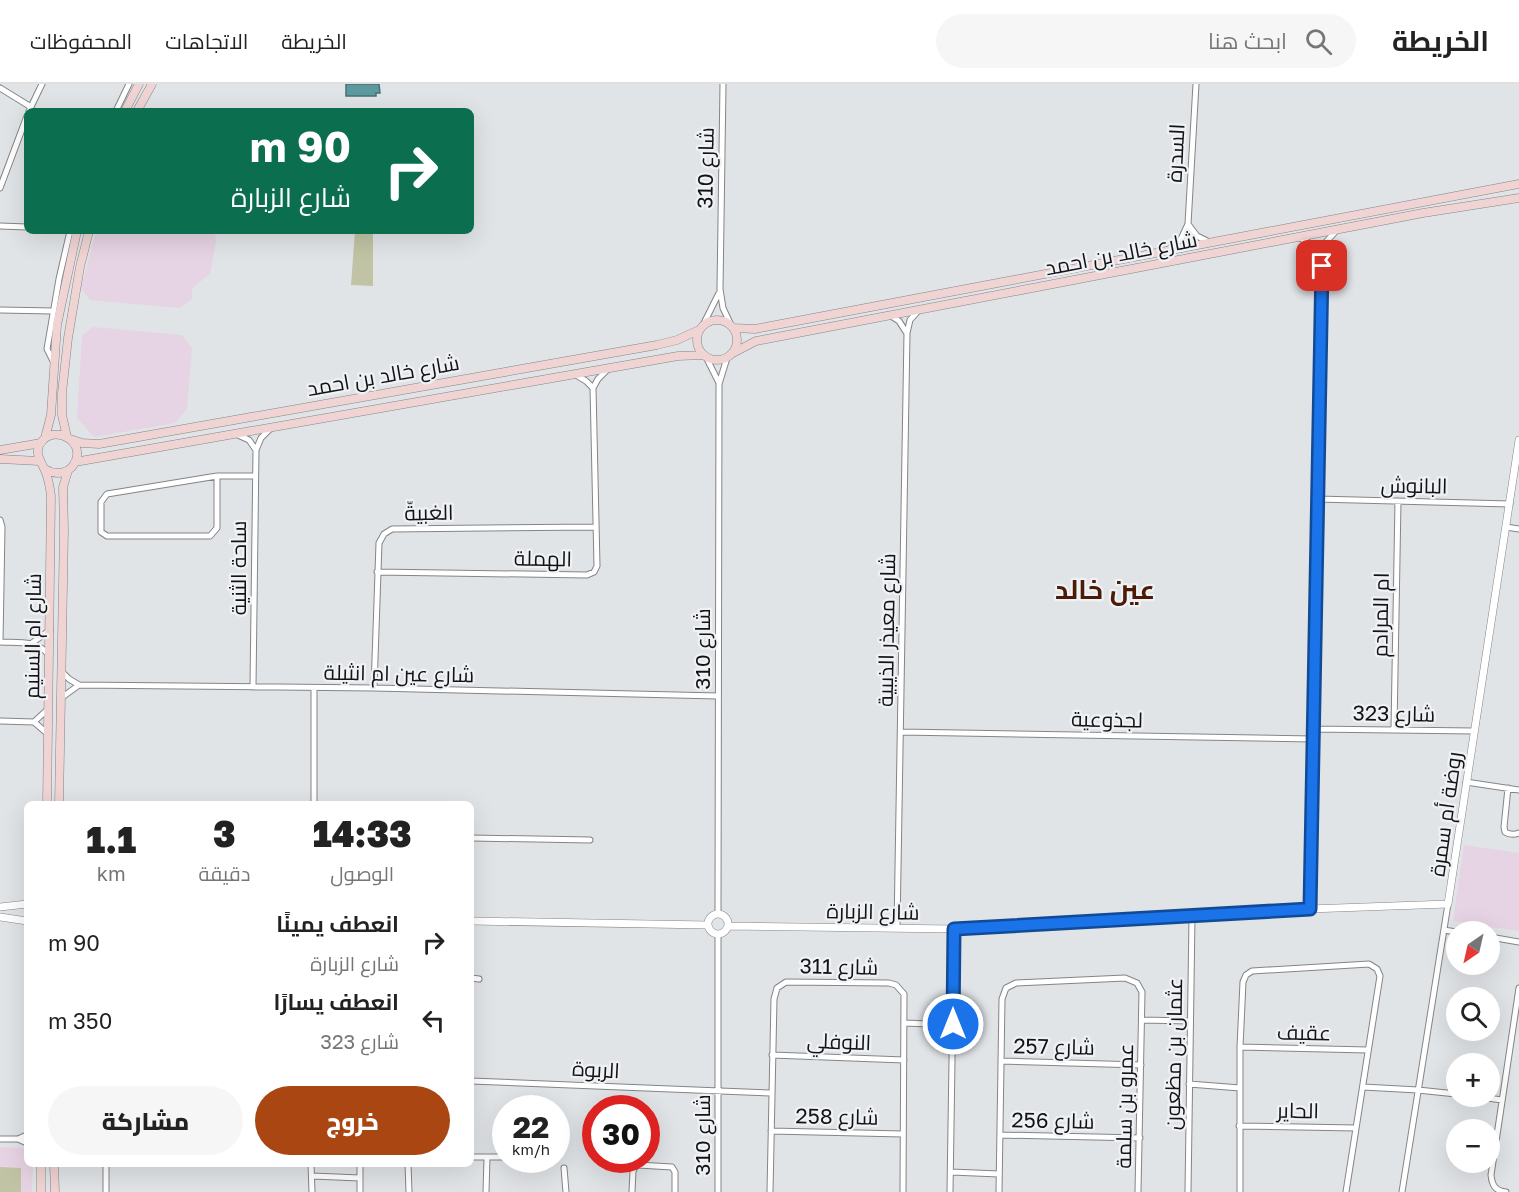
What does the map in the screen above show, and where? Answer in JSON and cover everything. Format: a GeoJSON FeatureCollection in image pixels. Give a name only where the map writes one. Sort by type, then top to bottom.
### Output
{"type":"FeatureCollection","features":[{"type":"Feature","properties":{"kind":"main road"},"geometry":{"type":"LineString","coordinates":[[127,108],[139,84]]}},
{"type":"Feature","properties":{"kind":"main road"},"geometry":{"type":"LineString","coordinates":[[139,108],[152,84]]}},
{"type":"Feature","properties":{"kind":"main road","name":"شارع خالد بن احمد"},"geometry":{"type":"LineString","coordinates":[[732,327],[755,329],[1519,184]]}},
{"type":"Feature","properties":{"kind":"main road","name":"شارع خالد بن احمد"},"geometry":{"type":"LineString","coordinates":[[730,355],[756,341],[1335,232],[1423,213],[1519,198]]}},
{"type":"Feature","properties":{"kind":"main road"},"geometry":{"type":"LineString","coordinates":[[76,234],[57,325],[51,415],[38,455],[45,469],[55,473],[68,471],[75,462],[77,451],[69,438],[62,415],[62,393],[69,328],[88,234]]}},
{"type":"Feature","properties":{"kind":"main road"},"geometry":{"type":"LineString","coordinates":[[714,320],[720,320],[732,327],[737,343],[730,355],[716,360],[705,356],[697,341],[701,328],[714,320]]}},
{"type":"Feature","properties":{"kind":"main road","name":"شارع خالد بن احمد"},"geometry":{"type":"LineString","coordinates":[[69,438],[82,443],[99,444],[657,345],[677,340],[701,328]]}},
{"type":"Feature","properties":{"kind":"main road","name":"شارع خالد بن احمد"},"geometry":{"type":"LineString","coordinates":[[75,462],[686,355],[705,356]]}},
{"type":"Feature","properties":{"kind":"main road"},"geometry":{"type":"LineString","coordinates":[[0,450],[43,441],[56,434],[69,438]]}},
{"type":"Feature","properties":{"kind":"main road"},"geometry":{"type":"LineString","coordinates":[[0,459],[39,461]]}},
{"type":"Feature","properties":{"kind":"main road","name":"شارع ام السنيم"},"geometry":{"type":"LineString","coordinates":[[45,469],[51,496],[47,801]]}},
{"type":"Feature","properties":{"kind":"main road","name":"شارع ام السنيم"},"geometry":{"type":"LineString","coordinates":[[59,801],[63,495],[68,471]]}},
{"type":"Feature","properties":{"kind":"main road"},"geometry":{"type":"LineString","coordinates":[[41,1167],[41,1192]]}},
{"type":"Feature","properties":{"kind":"main road"},"geometry":{"type":"LineString","coordinates":[[54,1167],[54,1192]]}},
{"type":"Feature","properties":{"kind":"street"},"geometry":{"type":"LineString","coordinates":[[30,108],[42,84]]}},
{"type":"Feature","properties":{"kind":"street"},"geometry":{"type":"LineString","coordinates":[[117,108],[125,87],[129,84]]}},
{"type":"Feature","properties":{"kind":"street","name":"شارع 310"},"geometry":{"type":"LineString","coordinates":[[723,84],[720,289],[723,308],[732,327]]}},
{"type":"Feature","properties":{"kind":"street","name":"السدرة"},"geometry":{"type":"LineString","coordinates":[[1188,224],[1196,84]]}},
{"type":"Feature","properties":{"kind":"street"},"geometry":{"type":"LineString","coordinates":[[0,88],[29,108]]}},
{"type":"Feature","properties":{"kind":"street"},"geometry":{"type":"LineString","coordinates":[[0,189],[24,124]]}},
{"type":"Feature","properties":{"kind":"street"},"geometry":{"type":"LineString","coordinates":[[1168,249],[1181,238],[1188,224],[1197,236],[1211,243]]}},
{"type":"Feature","properties":{"kind":"street"},"geometry":{"type":"LineString","coordinates":[[0,226],[24,227]]}},
{"type":"Feature","properties":{"kind":"street"},"geometry":{"type":"LineString","coordinates":[[1310,909],[1322,255],[1326,242],[1335,232]]}},
{"type":"Feature","properties":{"kind":"street"},"geometry":{"type":"LineString","coordinates":[[65,234],[68,238]]}},
{"type":"Feature","properties":{"kind":"street"},"geometry":{"type":"LineString","coordinates":[[54,364],[47,349],[69,234]]}},
{"type":"Feature","properties":{"kind":"street"},"geometry":{"type":"LineString","coordinates":[[1300,238],[1315,246],[1322,255]]}},
{"type":"Feature","properties":{"kind":"street","name":"شارع 310"},"geometry":{"type":"LineString","coordinates":[[701,328],[720,289]]}},
{"type":"Feature","properties":{"kind":"street"},"geometry":{"type":"LineString","coordinates":[[0,310],[53,311]]}},
{"type":"Feature","properties":{"kind":"street","name":"شارع معيذر الذيبية"},"geometry":{"type":"LineString","coordinates":[[897,928],[907,333],[910,320],[919,310]]}},
{"type":"Feature","properties":{"kind":"street"},"geometry":{"type":"LineString","coordinates":[[891,316],[902,325],[907,333]]}},
{"type":"Feature","properties":{"kind":"street","name":"شارع 310"},"geometry":{"type":"LineString","coordinates":[[718,914],[719,384],[730,355]]}},
{"type":"Feature","properties":{"kind":"street","name":"شارع 310"},"geometry":{"type":"LineString","coordinates":[[705,356],[719,384]]}},
{"type":"Feature","properties":{"kind":"street"},"geometry":{"type":"LineString","coordinates":[[575,375],[593,388],[609,368]]}},
{"type":"Feature","properties":{"kind":"street","name":"الهملة"},"geometry":{"type":"LineString","coordinates":[[377,572],[587,575],[594,572],[597,566],[593,388]]}},
{"type":"Feature","properties":{"kind":"street"},"geometry":{"type":"LineString","coordinates":[[256,450],[261,438],[270,429]]}},
{"type":"Feature","properties":{"kind":"street"},"geometry":{"type":"LineString","coordinates":[[238,435],[249,440],[256,450]]}},
{"type":"Feature","properties":{"kind":"street","name":"روضة أم سمرة"},"geometry":{"type":"LineString","coordinates":[[1402,1192],[1449,904],[1519,440]]}},
{"type":"Feature","properties":{"kind":"street","name":"ساحة الثنية"},"geometry":{"type":"LineString","coordinates":[[253,687],[256,450]]}},
{"type":"Feature","properties":{"kind":"street"},"geometry":{"type":"LineString","coordinates":[[217,476],[218,528],[210,536],[107,536],[101,532],[101,502],[107,494],[217,476],[255,476]]}},
{"type":"Feature","properties":{"kind":"street","name":"البانوش"},"geometry":{"type":"LineString","coordinates":[[1317,499],[1510,504]]}},
{"type":"Feature","properties":{"kind":"street","name":"ام المرادم"},"geometry":{"type":"LineString","coordinates":[[1394,729],[1398,501]]}},
{"type":"Feature","properties":{"kind":"street"},"geometry":{"type":"LineString","coordinates":[[0,520],[2,527],[0,642],[32,643],[42,648],[50,657]]}},
{"type":"Feature","properties":{"kind":"street","name":"الغبيةّ"},"geometry":{"type":"LineString","coordinates":[[374,688],[377,572],[379,543],[384,534],[392,529],[596,527]]}},
{"type":"Feature","properties":{"kind":"street"},"geometry":{"type":"LineString","coordinates":[[1506,527],[1519,529]]}},
{"type":"Feature","properties":{"kind":"street"},"geometry":{"type":"LineString","coordinates":[[32,643],[51,629]]}},
{"type":"Feature","properties":{"kind":"street"},"geometry":{"type":"LineString","coordinates":[[60,699],[80,685],[69,679],[61,670]]}},
{"type":"Feature","properties":{"kind":"street","name":"شارع عين ام انثيلة"},"geometry":{"type":"LineString","coordinates":[[80,685],[374,688],[718,696]]}},
{"type":"Feature","properties":{"kind":"street"},"geometry":{"type":"LineString","coordinates":[[314,688],[314,801]]}},
{"type":"Feature","properties":{"kind":"street"},"geometry":{"type":"LineString","coordinates":[[34,722],[48,709]]}},
{"type":"Feature","properties":{"kind":"street"},"geometry":{"type":"LineString","coordinates":[[0,721],[34,722],[48,734]]}},
{"type":"Feature","properties":{"kind":"street","name":"شارع 323"},"geometry":{"type":"LineString","coordinates":[[1313,729],[1474,731]]}},
{"type":"Feature","properties":{"kind":"street","name":"لجذوعية"},"geometry":{"type":"LineString","coordinates":[[901,732],[1313,739]]}},
{"type":"Feature","properties":{"kind":"street"},"geometry":{"type":"LineString","coordinates":[[1467,782],[1519,790]]}},
{"type":"Feature","properties":{"kind":"street"},"geometry":{"type":"LineString","coordinates":[[1508,788],[1505,832],[1514,835],[1519,833]]}},
{"type":"Feature","properties":{"kind":"street"},"geometry":{"type":"LineString","coordinates":[[474,838],[590,840]]}},
{"type":"Feature","properties":{"kind":"street"},"geometry":{"type":"LineString","coordinates":[[0,907],[24,904]]}},
{"type":"Feature","properties":{"kind":"street","name":"شارع الزبارة"},"geometry":{"type":"LineString","coordinates":[[729,926],[954,929],[1310,909],[1449,904]]}},
{"type":"Feature","properties":{"kind":"street"},"geometry":{"type":"LineString","coordinates":[[718,914],[725,916],[729,926],[725,933],[718,935],[712,933],[708,925],[711,917],[718,914]]}},
{"type":"Feature","properties":{"kind":"street"},"geometry":{"type":"LineString","coordinates":[[0,917],[24,921]]}},
{"type":"Feature","properties":{"kind":"street","name":"عثمان بن مظعون"},"geometry":{"type":"LineString","coordinates":[[1188,1192],[1192,917]]}},
{"type":"Feature","properties":{"kind":"street"},"geometry":{"type":"LineString","coordinates":[[474,921],[708,925]]}},
{"type":"Feature","properties":{"kind":"street"},"geometry":{"type":"LineString","coordinates":[[950,1192],[954,929]]}},
{"type":"Feature","properties":{"kind":"street","name":"شارع 310"},"geometry":{"type":"LineString","coordinates":[[718,935],[718,1192]]}},
{"type":"Feature","properties":{"kind":"street"},"geometry":{"type":"LineString","coordinates":[[1500,939],[1519,942]]}},
{"type":"Feature","properties":{"kind":"street"},"geometry":{"type":"LineString","coordinates":[[1239,1192],[1240,1047],[1243,982],[1246,975],[1252,971],[1369,964],[1377,969],[1380,976],[1346,1192]]}},
{"type":"Feature","properties":{"kind":"street"},"geometry":{"type":"LineString","coordinates":[[474,978],[479,979]]}},
{"type":"Feature","properties":{"kind":"street","name":"عمرو بن سلمة"},"geometry":{"type":"LineString","coordinates":[[999,1192],[1002,999],[1006,988],[1016,983],[1125,978],[1137,983],[1142,993],[1138,1192]]}},
{"type":"Feature","properties":{"kind":"street","name":"شارع 311"},"geometry":{"type":"LineString","coordinates":[[770,1192],[774,999],[777,988],[786,982],[896,985],[904,994],[903,1192]]}},
{"type":"Feature","properties":{"kind":"street"},"geometry":{"type":"LineString","coordinates":[[1506,1192],[1496,1188],[1492,1183],[1491,1175],[1517,1015],[1519,988]]}},
{"type":"Feature","properties":{"kind":"street","name":"عمرو بن سلمة"},"geometry":{"type":"LineString","coordinates":[[1142,1020],[1190,1020]]}},
{"type":"Feature","properties":{"kind":"street"},"geometry":{"type":"LineString","coordinates":[[905,1023],[953,1024]]}},
{"type":"Feature","properties":{"kind":"street","name":"عقيف"},"geometry":{"type":"LineString","coordinates":[[1240,1047],[1368,1050]]}},
{"type":"Feature","properties":{"kind":"street","name":"النوفلي"},"geometry":{"type":"LineString","coordinates":[[772,1055],[904,1060]]}},
{"type":"Feature","properties":{"kind":"street","name":"شارع 257"},"geometry":{"type":"LineString","coordinates":[[1001,1061],[1141,1065]]}},
{"type":"Feature","properties":{"kind":"street","name":"الربوة"},"geometry":{"type":"LineString","coordinates":[[474,1081],[719,1092]]}},
{"type":"Feature","properties":{"kind":"street"},"geometry":{"type":"LineString","coordinates":[[1189,1084],[1240,1088]]}},
{"type":"Feature","properties":{"kind":"street"},"geometry":{"type":"LineString","coordinates":[[1363,1087],[1446,1093]]}},
{"type":"Feature","properties":{"kind":"street"},"geometry":{"type":"LineString","coordinates":[[719,1092],[771,1093]]}},
{"type":"Feature","properties":{"kind":"street","name":"الحاير"},"geometry":{"type":"LineString","coordinates":[[1239,1126],[1356,1128]]}},
{"type":"Feature","properties":{"kind":"street","name":"شارع 258"},"geometry":{"type":"LineString","coordinates":[[771,1131],[903,1134]]}},
{"type":"Feature","properties":{"kind":"street","name":"شارع 256"},"geometry":{"type":"LineString","coordinates":[[1000,1135],[1140,1138]]}},
{"type":"Feature","properties":{"kind":"street"},"geometry":{"type":"LineString","coordinates":[[0,1139],[18,1139],[24,1136]]}},
{"type":"Feature","properties":{"kind":"street"},"geometry":{"type":"LineString","coordinates":[[18,1139],[24,1142]]}},
{"type":"Feature","properties":{"kind":"street"},"geometry":{"type":"LineString","coordinates":[[474,1157],[492,1158]]}},
{"type":"Feature","properties":{"kind":"street"},"geometry":{"type":"LineString","coordinates":[[486,1192],[487,1158]]}},
{"type":"Feature","properties":{"kind":"street"},"geometry":{"type":"LineString","coordinates":[[632,1192],[633,1171],[638,1165],[672,1167],[675,1172],[675,1192]]}},
{"type":"Feature","properties":{"kind":"street"},"geometry":{"type":"LineString","coordinates":[[106,1167],[106,1192]]}},
{"type":"Feature","properties":{"kind":"street"},"geometry":{"type":"LineString","coordinates":[[311,1167],[312,1192]]}},
{"type":"Feature","properties":{"kind":"street"},"geometry":{"type":"LineString","coordinates":[[360,1167],[360,1192]]}},
{"type":"Feature","properties":{"kind":"street"},"geometry":{"type":"LineString","coordinates":[[408,1167],[409,1192]]}},
{"type":"Feature","properties":{"kind":"street"},"geometry":{"type":"LineString","coordinates":[[951,1172],[999,1174]]}},
{"type":"Feature","properties":{"kind":"street"},"geometry":{"type":"LineString","coordinates":[[564,1173],[566,1192]]}},
{"type":"Feature","properties":{"kind":"street"},"geometry":{"type":"LineString","coordinates":[[313,1176],[360,1178]]}},
{"type":"Feature","properties":{"kind":"shaded area"},"geometry":{"type":"Polygon","coordinates":[[[95,234],[215,234],[210,274],[192,288],[192,299],[180,308],[90,300],[81,288],[95,234]]]}},
{"type":"Feature","properties":{"kind":"shaded area"},"geometry":{"type":"Polygon","coordinates":[[[93,327],[182,335],[192,348],[187,409],[175,423],[94,437],[77,418],[82,336],[93,327]]]}},
{"type":"Feature","properties":{"kind":"shaded area"},"geometry":{"type":"Polygon","coordinates":[[[1464,845],[1519,853],[1519,931],[1500,928],[1500,921],[1453,921],[1464,845]]]}},
{"type":"Feature","properties":{"kind":"shaded area"},"geometry":{"type":"Polygon","coordinates":[[[0,1147],[23,1148],[24,1167],[33,1167],[32,1192],[0,1192],[0,1147]]]}},
{"type":"Feature","properties":{"kind":"green space"},"geometry":{"type":"Polygon","coordinates":[[[355,234],[373,234],[373,286],[351,285],[355,234]]]}},
{"type":"Feature","properties":{"kind":"green space"},"geometry":{"type":"Polygon","coordinates":[[[0,1167],[21,1168],[21,1192],[0,1192],[0,1167]]]}},
{"type":"Feature","properties":{"kind":"water"},"geometry":{"type":"Polygon","coordinates":[[[346,84],[379,84],[380,93],[376,93],[376,96],[346,96],[346,84]]]}},
{"type":"Feature","properties":{"kind":"district","name":"عين خالد"},"geometry":{"type":"Point","coordinates":[1105,589]}},
{"type":"Feature","properties":{"kind":"route"},"geometry":{"type":"LineString","coordinates":[[953,1024],[954,929],[1310,909],[1322,266]]}}]}
